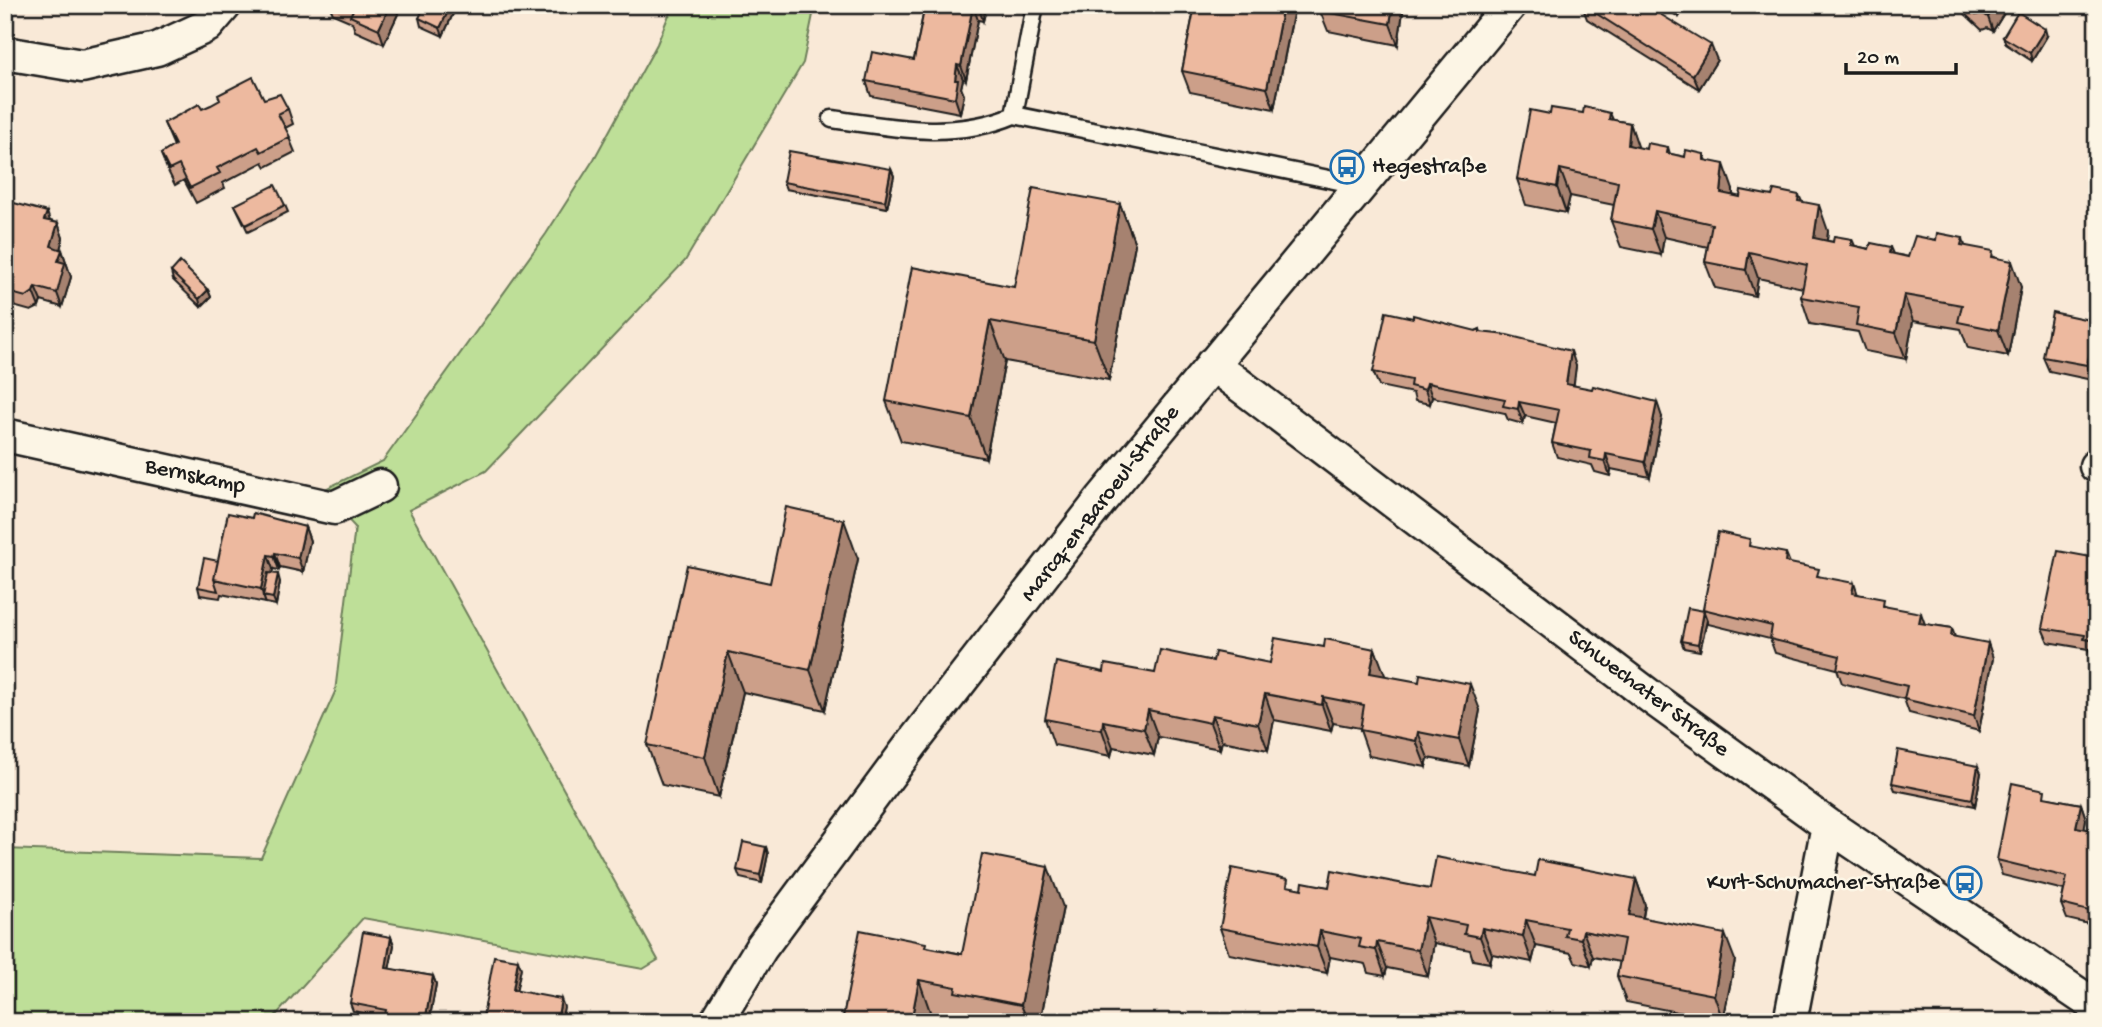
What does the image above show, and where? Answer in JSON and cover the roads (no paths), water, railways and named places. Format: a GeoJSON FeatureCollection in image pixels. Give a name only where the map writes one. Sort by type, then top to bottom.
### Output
{"type":"FeatureCollection","features":[{"type":"Feature","properties":{"kind":"street"},"geometry":{"type":"LineString","coordinates":[[5,53],[82,66],[157,49],[207,26],[225,5]]}},
{"type":"Feature","properties":{"kind":"street","name":"Marcq-en-Baroeul-Straße"},"geometry":{"type":"LineString","coordinates":[[716,1022],[761,948],[911,745],[1212,364],[1363,186],[1510,5]]}},
{"type":"Feature","properties":{"kind":"street","name":"Schwechater Straße"},"geometry":{"type":"LineString","coordinates":[[1212,364],[1655,701],[1828,825],[2097,1007]]}},
{"type":"Feature","properties":{"kind":"street","name":"Bernskamp"},"geometry":{"type":"LineString","coordinates":[[5,435],[334,508],[380,486]]}},
{"type":"Feature","properties":{"kind":"street"},"geometry":{"type":"LineString","coordinates":[[1790,1022],[1828,825]]}},
{"type":"Feature","properties":{"kind":"lane"},"geometry":{"type":"LineString","coordinates":[[1014,115],[1035,5]]}},
{"type":"Feature","properties":{"kind":"lane"},"geometry":{"type":"LineString","coordinates":[[832,119],[931,130],[991,125],[1014,115],[1363,186]]}},
{"type":"Feature","properties":{"kind":"place","name":"Hegestraße"},"geometry":{"type":"Point","coordinates":[1347,167]}},
{"type":"Feature","properties":{"kind":"place","name":"Kurt-Schumacher-Straße"},"geometry":{"type":"Point","coordinates":[1965,883]}}]}
